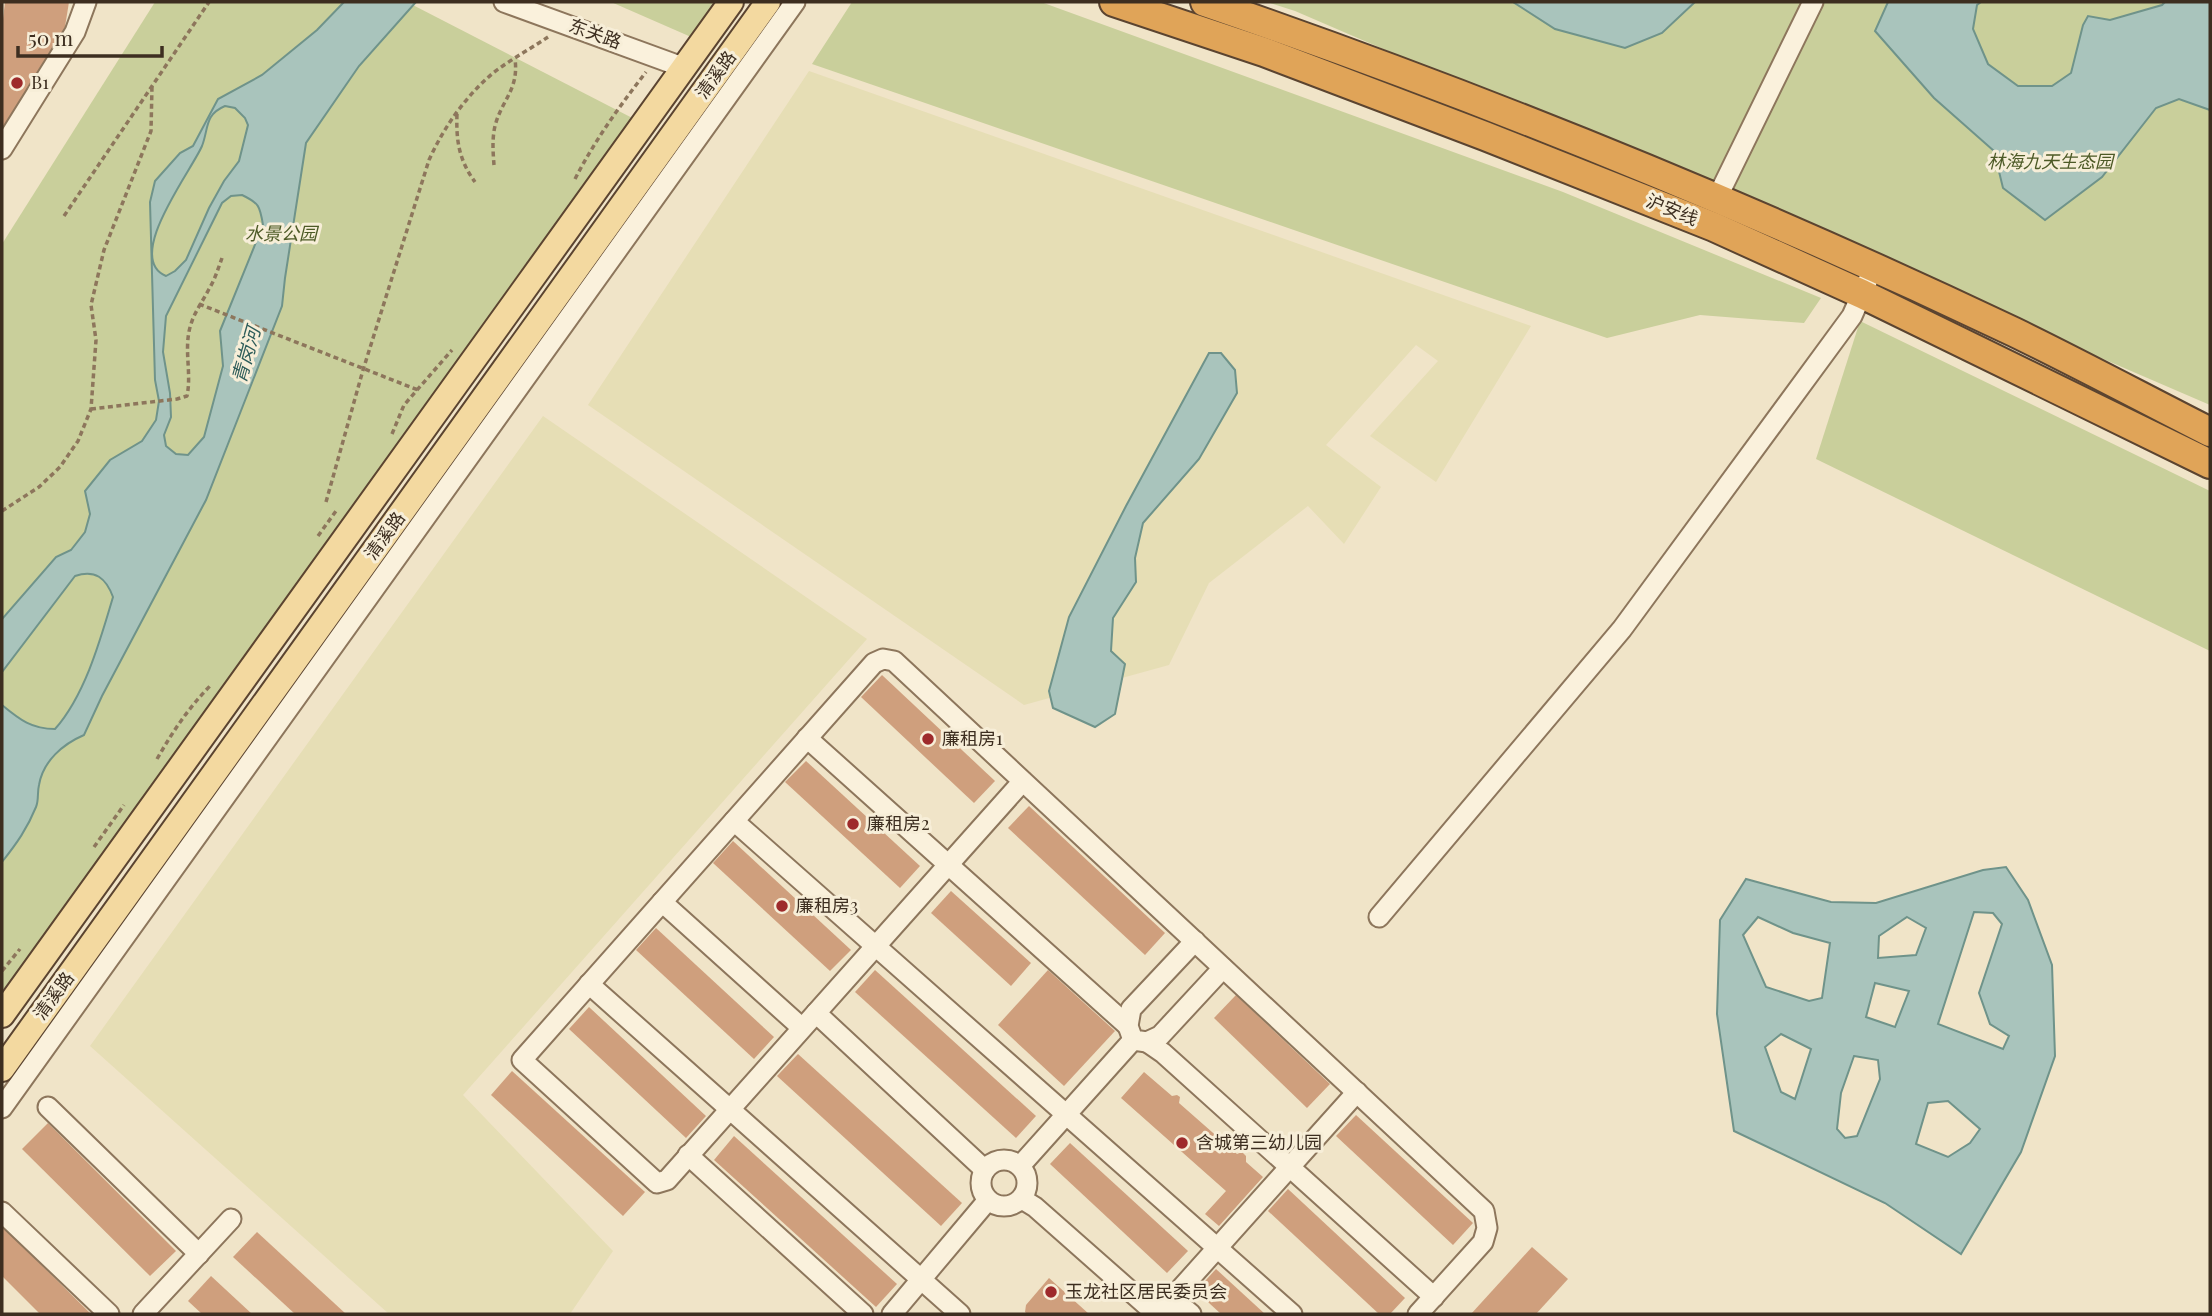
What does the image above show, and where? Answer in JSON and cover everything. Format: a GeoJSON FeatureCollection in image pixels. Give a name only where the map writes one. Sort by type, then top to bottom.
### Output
{"type":"FeatureCollection","features":[{"type":"Feature","properties":{"kind":"highway","name":"沪安线"},"geometry":{"type":"LineString","coordinates":[[1114,2],[1265,52],[1485,135],[1714,227],[2014,333],[2210,432]]}},
{"type":"Feature","properties":{"kind":"highway","name":"沪安线"},"geometry":{"type":"LineString","coordinates":[[1205,2],[1497,108],[1717,198],[2210,464]]}},
{"type":"Feature","properties":{"kind":"main road","name":"清溪路"},"geometry":{"type":"LineString","coordinates":[[2,1015],[731,2]]}},
{"type":"Feature","properties":{"kind":"main road","name":"清溪路"},"geometry":{"type":"LineString","coordinates":[[2,1069],[768,2]]}},
{"type":"Feature","properties":{"kind":"main road"},"geometry":{"type":"LineString","coordinates":[[60,935],[85,954]]}},
{"type":"Feature","properties":{"kind":"street"},"geometry":{"type":"LineString","coordinates":[[2,149],[75,32],[86,2]]}},
{"type":"Feature","properties":{"kind":"street","name":"东关路"},"geometry":{"type":"LineString","coordinates":[[505,2],[685,68]]}},
{"type":"Feature","properties":{"kind":"street"},"geometry":{"type":"LineString","coordinates":[[2,1108],[795,2]]}},
{"type":"Feature","properties":{"kind":"street"},"geometry":{"type":"LineString","coordinates":[[1717,198],[1813,2]]}},
{"type":"Feature","properties":{"kind":"street"},"geometry":{"type":"LineString","coordinates":[[1378,916],[1622,629],[1852,316],[1868,281]]}},
{"type":"Feature","properties":{"kind":"street"},"geometry":{"type":"LineString","coordinates":[[1023,781],[667,1180],[657,1183],[522,1060],[874,663],[883,659],[894,661],[1023,781],[1195,941],[1484,1212],[1487,1228],[1483,1242],[1418,1314]]}},
{"type":"Feature","properties":{"kind":"street"},"geometry":{"type":"LineString","coordinates":[[807,738],[1136,1036],[1163,1053],[1434,1297]]}},
{"type":"Feature","properties":{"kind":"street"},"geometry":{"type":"LineString","coordinates":[[734,821],[1292,1314]]}},
{"type":"Feature","properties":{"kind":"street"},"geometry":{"type":"LineString","coordinates":[[662,902],[809,1020],[985,1170]]}},
{"type":"Feature","properties":{"kind":"street"},"geometry":{"type":"LineString","coordinates":[[1136,1036],[1131,1009],[1195,941]]}},
{"type":"Feature","properties":{"kind":"street"},"geometry":{"type":"LineString","coordinates":[[1020,1166],[1136,1036],[1160,1036],[1223,968]]}},
{"type":"Feature","properties":{"kind":"street"},"geometry":{"type":"LineString","coordinates":[[589,984],[960,1314]]}},
{"type":"Feature","properties":{"kind":"street"},"geometry":{"type":"LineString","coordinates":[[1158,1310],[1357,1093]]}},
{"type":"Feature","properties":{"kind":"street"},"geometry":{"type":"LineString","coordinates":[[47,1107],[199,1254]]}},
{"type":"Feature","properties":{"kind":"street"},"geometry":{"type":"LineString","coordinates":[[688,1156],[863,1314]]}},
{"type":"Feature","properties":{"kind":"street"},"geometry":{"type":"LineString","coordinates":[[1005,1159],[1020,1166],[1025,1171],[1028,1186],[1022,1199],[1002,1206],[988,1200],[981,1186],[985,1170],[990,1164],[1005,1159]]}},
{"type":"Feature","properties":{"kind":"street"},"geometry":{"type":"LineString","coordinates":[[1022,1199],[1158,1310]]}},
{"type":"Feature","properties":{"kind":"street"},"geometry":{"type":"LineString","coordinates":[[892,1314],[988,1200]]}},
{"type":"Feature","properties":{"kind":"street"},"geometry":{"type":"LineString","coordinates":[[2,1212],[109,1314]]}},
{"type":"Feature","properties":{"kind":"street"},"geometry":{"type":"LineString","coordinates":[[143,1314],[232,1219]]}},
{"type":"Feature","properties":{"kind":"street"},"geometry":{"type":"LineString","coordinates":[[1158,1310],[1182,1305],[1191,1314]]}},
{"type":"Feature","properties":{"kind":"path"},"geometry":{"type":"LineString","coordinates":[[64,216],[209,2]]}},
{"type":"Feature","properties":{"kind":"path"},"geometry":{"type":"LineString","coordinates":[[326,502],[363,370],[429,160],[440,135],[473,92],[495,72],[568,24]]}},
{"type":"Feature","properties":{"kind":"path"},"geometry":{"type":"LineString","coordinates":[[494,165],[492,144],[495,125],[514,86],[517,73],[515,59]]}},
{"type":"Feature","properties":{"kind":"path"},"geometry":{"type":"LineString","coordinates":[[2,511],[38,487],[60,467],[78,441],[91,409],[96,340],[91,305],[104,250],[151,131],[152,86]]}},
{"type":"Feature","properties":{"kind":"path"},"geometry":{"type":"LineString","coordinates":[[457,112],[458,149],[475,182]]}},
{"type":"Feature","properties":{"kind":"path"},"geometry":{"type":"LineString","coordinates":[[91,409],[177,400],[187,396],[189,386],[186,352],[191,324],[199,304],[217,274],[222,258]]}},
{"type":"Feature","properties":{"kind":"path"},"geometry":{"type":"LineString","coordinates":[[199,304],[418,390]]}},
{"type":"Feature","properties":{"kind":"shaded area"},"geometry":{"type":"Polygon","coordinates":[[[809,71],[1531,326],[1436,482],[1370,436],[1438,361],[1416,345],[1326,445],[1381,487],[1344,544],[1308,506],[1209,583],[1169,665],[1024,705],[588,405],[809,71]]]}},
{"type":"Feature","properties":{"kind":"shaded area"},"geometry":{"type":"Polygon","coordinates":[[[543,416],[867,639],[463,1095],[613,1251],[570,1314],[389,1314],[90,1046],[543,416]]]}},
{"type":"Feature","properties":{"kind":"green space","name":"水景公园"},"geometry":{"type":"Polygon","coordinates":[[[155,2],[407,2],[644,124],[2,1015],[2,244],[155,2]]]}},
{"type":"Feature","properties":{"kind":"green space"},"geometry":{"type":"Polygon","coordinates":[[[611,2],[723,2],[698,40],[611,2]]]}},
{"type":"Feature","properties":{"kind":"green space"},"geometry":{"type":"Polygon","coordinates":[[[852,2],[1041,2],[1563,192],[1821,298],[1804,323],[1700,315],[1607,338],[812,64],[852,2]]]}},
{"type":"Feature","properties":{"kind":"green space","name":"林海九天生态园"},"geometry":{"type":"Polygon","coordinates":[[[1267,2],[2210,2],[2210,405],[1295,11],[1267,2]]]}},
{"type":"Feature","properties":{"kind":"green space"},"geometry":{"type":"Polygon","coordinates":[[[1860,321],[2210,491],[2210,651],[1816,459],[1860,321]]]}},
{"type":"Feature","properties":{"kind":"water","name":"青岗河"},"geometry":{"type":"Polygon","coordinates":[[[344,2],[416,2],[359,66],[306,143],[282,306],[206,500],[84,735],[62,748],[49,761],[41,776],[33,815],[2,862],[2,705],[27,723],[55,729],[83,684],[113,597],[99,577],[88,574],[75,576],[2,672],[2,619],[56,557],[71,550],[85,532],[90,514],[85,491],[110,460],[142,441],[156,420],[159,401],[155,380],[150,202],[155,181],[180,153],[193,146],[218,99],[262,75],[317,30],[344,2]],[[225,106],[210,118],[202,146],[164,213],[156,233],[152,251],[155,266],[166,276],[186,260],[209,208],[239,161],[248,125],[235,108],[225,106]],[[242,195],[231,196],[222,203],[166,316],[163,352],[171,417],[164,435],[166,446],[176,454],[188,455],[204,437],[223,366],[220,331],[263,225],[258,206],[242,195]]]}},
{"type":"Feature","properties":{"kind":"water"},"geometry":{"type":"Polygon","coordinates":[[[1513,2],[1695,2],[1662,33],[1625,48],[1555,29],[1513,2]]]}},
{"type":"Feature","properties":{"kind":"water"},"geometry":{"type":"Polygon","coordinates":[[[1888,2],[1981,2],[1977,5],[1973,29],[1988,64],[2018,86],[2052,86],[2071,73],[2083,25],[2088,16],[2110,20],[2165,2],[2210,2],[2210,110],[2179,99],[2156,108],[2102,177],[2045,220],[2003,188],[1994,151],[1934,98],[1875,31],[1888,2]]]}},
{"type":"Feature","properties":{"kind":"water"},"geometry":{"type":"Polygon","coordinates":[[[1209,353],[1221,353],[1235,370],[1237,393],[1199,459],[1143,523],[1135,558],[1136,582],[1113,618],[1111,651],[1125,664],[1115,714],[1095,727],[1053,708],[1049,691],[1069,617],[1209,353]]]}},
{"type":"Feature","properties":{"kind":"water"},"geometry":{"type":"Polygon","coordinates":[[[2006,867],[2028,900],[2052,965],[2055,1056],[2021,1152],[1961,1254],[1885,1203],[1734,1131],[1717,1014],[1720,920],[1746,879],[1831,902],[1876,903],[1983,870],[2006,867]],[[1974,912],[1938,1024],[2003,1049],[2009,1036],[1990,1024],[1979,993],[2002,924],[1993,913],[1974,912]],[[1758,917],[1743,935],[1766,987],[1809,1001],[1822,998],[1830,943],[1793,933],[1758,917]],[[1907,917],[1879,936],[1878,958],[1916,955],[1926,928],[1907,917]],[[1875,983],[1866,1017],[1895,1027],[1909,991],[1875,983]],[[1781,1034],[1765,1047],[1781,1092],[1795,1099],[1811,1049],[1781,1034]],[[1854,1056],[1841,1093],[1837,1129],[1845,1138],[1857,1136],[1880,1079],[1878,1060],[1854,1056]],[[1948,1101],[1928,1103],[1916,1144],[1948,1157],[1970,1143],[1980,1129],[1948,1101]]]}},
{"type":"Feature","properties":{"kind":"building","name":"B1"},"geometry":{"type":"Polygon","coordinates":[[[5,2],[69,2],[64,33],[2,133],[2,28],[5,2]]]}},
{"type":"Feature","properties":{"kind":"building","name":"廉租房1"},"geometry":{"type":"Polygon","coordinates":[[[882,675],[995,781],[974,803],[861,697],[882,675]]]}},
{"type":"Feature","properties":{"kind":"building","name":"廉租房2"},"geometry":{"type":"Polygon","coordinates":[[[806,761],[920,866],[900,888],[785,782],[806,761]]]}},
{"type":"Feature","properties":{"kind":"building"},"geometry":{"type":"Polygon","coordinates":[[[1029,806],[1165,933],[1145,955],[1008,828],[1029,806]]]}},
{"type":"Feature","properties":{"kind":"building","name":"廉租房3"},"geometry":{"type":"Polygon","coordinates":[[[733,841],[851,950],[830,971],[713,863],[733,841]]]}},
{"type":"Feature","properties":{"kind":"building"},"geometry":{"type":"Polygon","coordinates":[[[951,891],[1031,963],[1011,986],[931,913],[951,891]]]}},
{"type":"Feature","properties":{"kind":"building"},"geometry":{"type":"Polygon","coordinates":[[[656,928],[774,1037],[754,1059],[636,950],[656,928]]]}},
{"type":"Feature","properties":{"kind":"building"},"geometry":{"type":"Polygon","coordinates":[[[875,970],[1036,1116],[1016,1138],[855,992],[875,970]]]}},
{"type":"Feature","properties":{"kind":"building"},"geometry":{"type":"Polygon","coordinates":[[[1048,970],[1115,1031],[1064,1086],[998,1025],[1048,970]]]}},
{"type":"Feature","properties":{"kind":"building"},"geometry":{"type":"Polygon","coordinates":[[[1236,995],[1330,1084],[1307,1108],[1214,1018],[1236,995]]]}},
{"type":"Feature","properties":{"kind":"building"},"geometry":{"type":"Polygon","coordinates":[[[589,1007],[706,1116],[686,1138],[569,1029],[589,1007]]]}},
{"type":"Feature","properties":{"kind":"building"},"geometry":{"type":"Polygon","coordinates":[[[798,1054],[962,1203],[941,1226],[777,1076],[798,1054]]]}},
{"type":"Feature","properties":{"kind":"building"},"geometry":{"type":"Polygon","coordinates":[[[512,1071],[645,1192],[623,1216],[491,1095],[512,1071]]]}},
{"type":"Feature","properties":{"kind":"building"},"geometry":{"type":"Polygon","coordinates":[[[1144,1072],[1172,1096],[1180,1097],[1179,1103],[1237,1154],[1242,1152],[1246,1156],[1246,1162],[1263,1177],[1219,1226],[1205,1214],[1226,1191],[1121,1098],[1144,1072]]]}},
{"type":"Feature","properties":{"kind":"building"},"geometry":{"type":"Polygon","coordinates":[[[1356,1115],[1473,1223],[1453,1245],[1336,1136],[1356,1115]]]}},
{"type":"Feature","properties":{"kind":"building"},"geometry":{"type":"Polygon","coordinates":[[[48,1123],[176,1251],[150,1276],[22,1149],[48,1123]]]}},
{"type":"Feature","properties":{"kind":"building"},"geometry":{"type":"Polygon","coordinates":[[[734,1136],[897,1284],[876,1307],[714,1160],[734,1136]]]}},
{"type":"Feature","properties":{"kind":"building"},"geometry":{"type":"Polygon","coordinates":[[[1070,1143],[1188,1251],[1167,1273],[1050,1164],[1070,1143]]]}},
{"type":"Feature","properties":{"kind":"building"},"geometry":{"type":"Polygon","coordinates":[[[1288,1189],[1405,1298],[1390,1314],[1379,1314],[1268,1211],[1288,1189]]]}},
{"type":"Feature","properties":{"kind":"building"},"geometry":{"type":"Polygon","coordinates":[[[2,1226],[91,1314],[40,1314],[2,1276],[2,1226]]]}},
{"type":"Feature","properties":{"kind":"building"},"geometry":{"type":"Polygon","coordinates":[[[257,1232],[346,1314],[295,1314],[233,1257],[257,1232]]]}},
{"type":"Feature","properties":{"kind":"building"},"geometry":{"type":"Polygon","coordinates":[[[1532,1247],[1568,1279],[1536,1314],[1471,1314],[1532,1247]]]}},
{"type":"Feature","properties":{"kind":"building"},"geometry":{"type":"Polygon","coordinates":[[[1216,1269],[1265,1314],[1221,1314],[1196,1291],[1216,1269]]]}},
{"type":"Feature","properties":{"kind":"building"},"geometry":{"type":"Polygon","coordinates":[[[211,1276],[252,1314],[202,1314],[188,1301],[211,1276]]]}},
{"type":"Feature","properties":{"kind":"building","name":"玉龙社区居民委员会"},"geometry":{"type":"Polygon","coordinates":[[[1049,1278],[1089,1314],[1027,1314],[1026,1305],[1049,1278]]]}},
{"type":"Feature","properties":{"kind":"place","name":"B1"},"geometry":{"type":"Point","coordinates":[17,83]}},
{"type":"Feature","properties":{"kind":"place","name":"廉租房1"},"geometry":{"type":"Point","coordinates":[928,739]}},
{"type":"Feature","properties":{"kind":"place","name":"廉租房2"},"geometry":{"type":"Point","coordinates":[853,824]}},
{"type":"Feature","properties":{"kind":"place","name":"廉租房3"},"geometry":{"type":"Point","coordinates":[782,906]}},
{"type":"Feature","properties":{"kind":"place","name":"含城第三幼儿园"},"geometry":{"type":"Point","coordinates":[1182,1143]}},
{"type":"Feature","properties":{"kind":"place","name":"玉龙社区居民委员会"},"geometry":{"type":"Point","coordinates":[1051,1292]}}]}
